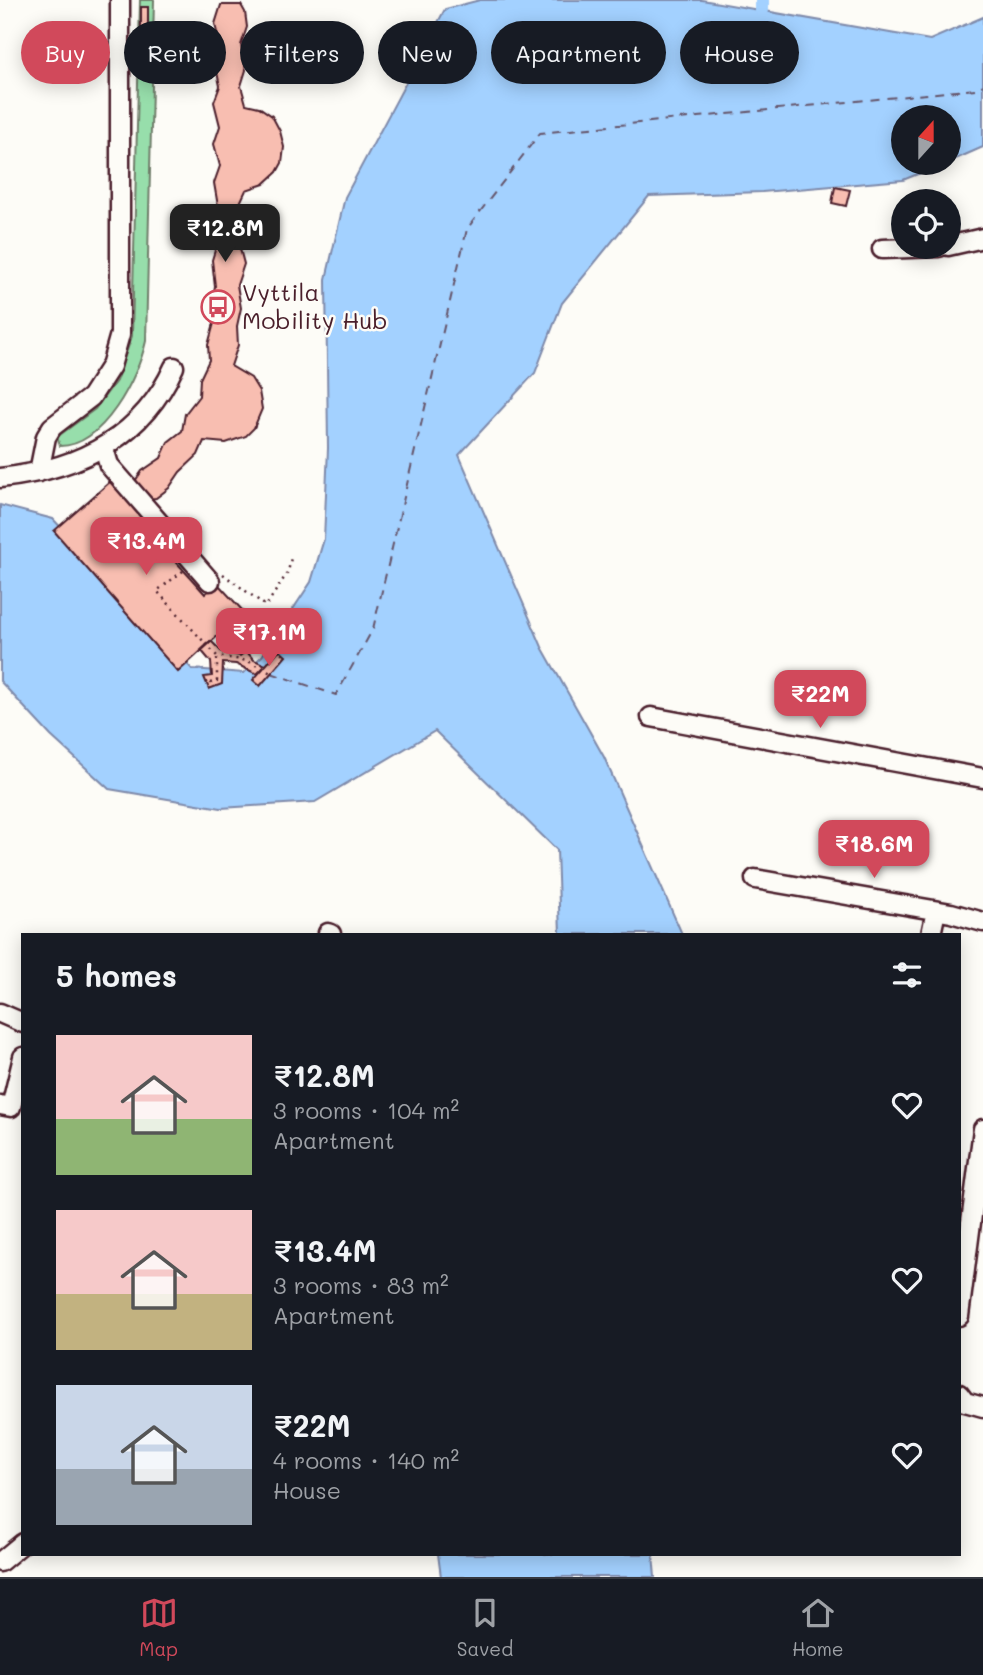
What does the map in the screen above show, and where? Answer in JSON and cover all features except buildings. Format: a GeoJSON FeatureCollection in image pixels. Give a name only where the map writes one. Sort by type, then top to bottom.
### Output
{"type":"FeatureCollection","features":[{"type":"Feature","properties":{"kind":"street"},"geometry":{"type":"LineString","coordinates":[[39,472],[46,437],[52,427],[91,397],[111,366],[120,334],[120,0]]}},
{"type":"Feature","properties":{"kind":"street"},"geometry":{"type":"LineString","coordinates":[[961,243],[983,238]]}},
{"type":"Feature","properties":{"kind":"street"},"geometry":{"type":"LineString","coordinates":[[882,248],[891,248]]}},
{"type":"Feature","properties":{"kind":"street"},"geometry":{"type":"LineString","coordinates":[[0,478],[39,472],[104,449],[148,410],[165,386],[174,367]]}},
{"type":"Feature","properties":{"kind":"street"},"geometry":{"type":"LineString","coordinates":[[104,449],[109,465],[211,574]]}},
{"type":"Feature","properties":{"kind":"street"},"geometry":{"type":"LineString","coordinates":[[651,717],[983,778]]}},
{"type":"Feature","properties":{"kind":"street"},"geometry":{"type":"LineString","coordinates":[[755,879],[983,922]]}},
{"type":"Feature","properties":{"kind":"street"},"geometry":{"type":"LineString","coordinates":[[932,933],[936,911]]}},
{"type":"Feature","properties":{"kind":"street"},"geometry":{"type":"LineString","coordinates":[[0,1013],[21,1022]]}},
{"type":"Feature","properties":{"kind":"street"},"geometry":{"type":"LineString","coordinates":[[11,1106],[21,1065]]}},
{"type":"Feature","properties":{"kind":"street"},"geometry":{"type":"LineString","coordinates":[[961,1285],[967,1193],[983,1129]]}},
{"type":"Feature","properties":{"kind":"street"},"geometry":{"type":"LineString","coordinates":[[961,1397],[965,1402],[983,1407]]}},
{"type":"Feature","properties":{"kind":"street"},"geometry":{"type":"LineString","coordinates":[[0,1562],[21,1545]]}},
{"type":"Feature","properties":{"kind":"path"},"geometry":{"type":"LineString","coordinates":[[211,574],[266,606],[288,572],[291,558]]}},
{"type":"Feature","properties":{"kind":"path"},"geometry":{"type":"LineString","coordinates":[[187,567],[157,591],[217,656],[248,661],[271,673]]}},
{"type":"Feature","properties":{"kind":"path"},"geometry":{"type":"LineString","coordinates":[[211,683],[217,681],[217,656]]}},
{"type":"Feature","properties":{"kind":"green space"},"geometry":{"type":"Polygon","coordinates":[[[140,0],[154,0],[154,21],[140,21],[140,0]]]}},
{"type":"Feature","properties":{"kind":"green space"},"geometry":{"type":"Polygon","coordinates":[[[138,84],[152,84],[146,341],[127,390],[104,422],[91,435],[76,443],[60,446],[57,437],[95,409],[116,381],[132,336],[138,84]]]}},
{"type":"Feature","properties":{"kind":"water"},"geometry":{"type":"Polygon","coordinates":[[[480,0],[702,0],[930,40],[983,17],[983,147],[961,157],[961,105],[891,105],[891,175],[915,175],[903,180],[762,192],[649,196],[562,303],[535,373],[459,455],[542,647],[604,757],[682,933],[560,933],[557,850],[435,731],[315,802],[221,808],[109,789],[51,736],[0,681],[0,505],[53,519],[192,669],[244,673],[262,656],[311,582],[324,539],[328,448],[326,279],[345,197],[405,84],[477,84],[477,21],[439,21],[445,9],[480,0]]]}},
{"type":"Feature","properties":{"kind":"water"},"geometry":{"type":"Polygon","coordinates":[[[438,1556],[653,1556],[655,1577],[441,1577],[438,1556]]]}},
{"type":"Feature","properties":{"kind":"waterway"},"geometry":{"type":"LineString","coordinates":[[762,0],[762,10]]}},
{"type":"Feature","properties":{"kind":"ferry route"},"geometry":{"type":"LineString","coordinates":[[271,673],[336,695],[373,629],[467,229],[540,133],[976,89],[983,85]]}},
{"type":"Feature","properties":{"kind":"place","name":"Vyttila Mobility Hub"},"geometry":{"type":"Point","coordinates":[218,307]}}]}
